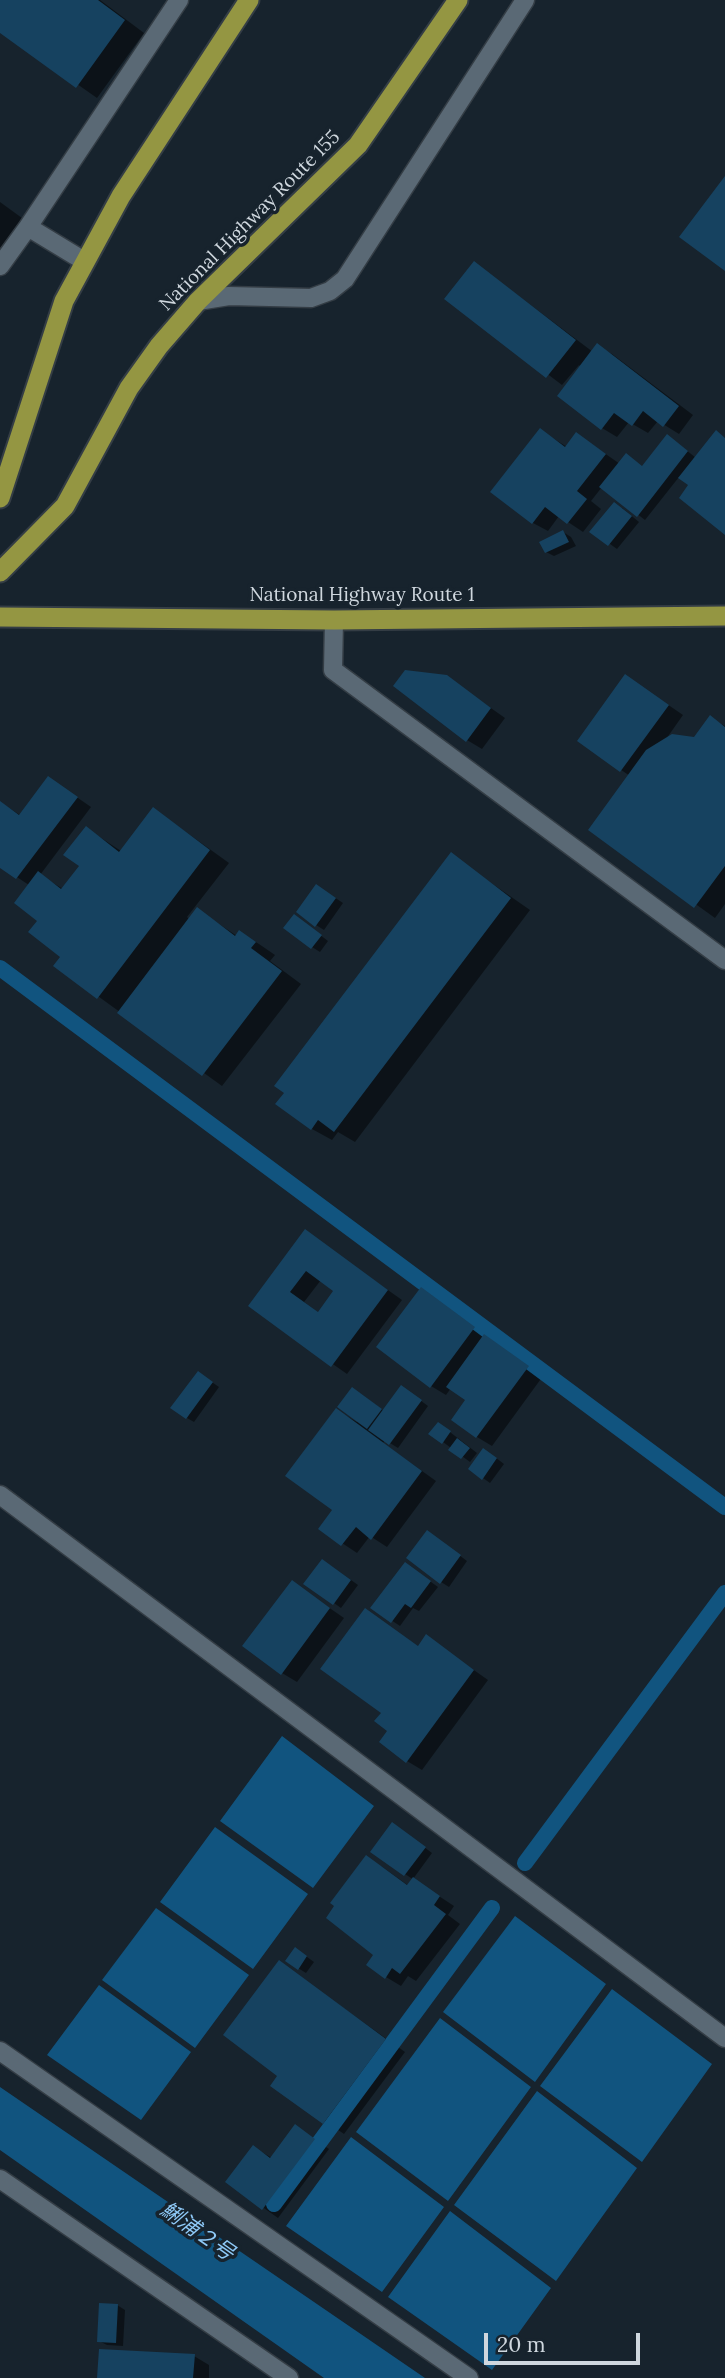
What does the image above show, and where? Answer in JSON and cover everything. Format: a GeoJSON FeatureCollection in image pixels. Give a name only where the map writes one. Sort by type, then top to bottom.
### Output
{"type":"FeatureCollection","features":[{"type":"Feature","properties":{"kind":"highway"},"geometry":{"type":"LineString","coordinates":[[0,498],[64,301],[84,261],[121,196],[249,0]]}},
{"type":"Feature","properties":{"kind":"highway","name":"National Highway Route 155"},"geometry":{"type":"LineString","coordinates":[[0,572],[65,506],[129,388],[198,301],[358,145],[458,0]]}},
{"type":"Feature","properties":{"kind":"highway","name":"National Highway Route 1"},"geometry":{"type":"LineString","coordinates":[[0,617],[334,620],[725,616]]}},
{"type":"Feature","properties":{"kind":"street"},"geometry":{"type":"LineString","coordinates":[[0,266],[179,0]]}},
{"type":"Feature","properties":{"kind":"street"},"geometry":{"type":"LineString","coordinates":[[198,301],[229,296],[311,298],[330,291],[345,279],[525,0]]}},
{"type":"Feature","properties":{"kind":"street"},"geometry":{"type":"LineString","coordinates":[[28,227],[84,261]]}},
{"type":"Feature","properties":{"kind":"street"},"geometry":{"type":"LineString","coordinates":[[334,620],[333,670],[725,960]]}},
{"type":"Feature","properties":{"kind":"street"},"geometry":{"type":"LineString","coordinates":[[0,1495],[725,2038]]}},
{"type":"Feature","properties":{"kind":"street"},"geometry":{"type":"LineString","coordinates":[[0,2051],[469,2378]]}},
{"type":"Feature","properties":{"kind":"street"},"geometry":{"type":"LineString","coordinates":[[0,2179],[289,2378]]}},
{"type":"Feature","properties":{"kind":"water"},"geometry":{"type":"Polygon","coordinates":[[[282,1736],[374,1806],[313,1888],[220,1821],[282,1736]]]}},
{"type":"Feature","properties":{"kind":"water"},"geometry":{"type":"Polygon","coordinates":[[[215,1827],[308,1894],[253,1969],[160,1902],[215,1827]]]}},
{"type":"Feature","properties":{"kind":"water"},"geometry":{"type":"Polygon","coordinates":[[[156,1908],[249,1975],[195,2048],[102,1980],[156,1908]]]}},
{"type":"Feature","properties":{"kind":"water"},"geometry":{"type":"Polygon","coordinates":[[[515,1916],[606,1984],[535,2082],[443,2012],[515,1916]]]}},
{"type":"Feature","properties":{"kind":"water"},"geometry":{"type":"Polygon","coordinates":[[[99,1985],[191,2052],[141,2120],[47,2055],[99,1985]]]}},
{"type":"Feature","properties":{"kind":"water"},"geometry":{"type":"Polygon","coordinates":[[[612,1989],[712,2064],[642,2162],[540,2086],[612,1989]]]}},
{"type":"Feature","properties":{"kind":"water"},"geometry":{"type":"Polygon","coordinates":[[[440,2018],[531,2087],[448,2201],[356,2132],[440,2018]]]}},
{"type":"Feature","properties":{"kind":"water","name":"鯏浦２号"},"geometry":{"type":"Polygon","coordinates":[[[0,2087],[425,2378],[324,2378],[0,2150],[0,2087]]]}},
{"type":"Feature","properties":{"kind":"water"},"geometry":{"type":"Polygon","coordinates":[[[537,2091],[637,2168],[556,2281],[454,2205],[537,2091]]]}},
{"type":"Feature","properties":{"kind":"water"},"geometry":{"type":"Polygon","coordinates":[[[351,2137],[444,2207],[382,2292],[286,2226],[351,2137]]]}},
{"type":"Feature","properties":{"kind":"water"},"geometry":{"type":"Polygon","coordinates":[[[450,2211],[551,2288],[492,2370],[388,2297],[450,2211]]]}},
{"type":"Feature","properties":{"kind":"building"},"geometry":{"type":"Polygon","coordinates":[[[0,0],[98,0],[125,20],[76,88],[0,33],[0,0]]]}},
{"type":"Feature","properties":{"kind":"building"},"geometry":{"type":"Polygon","coordinates":[[[725,176],[725,271],[679,237],[725,176]]]}},
{"type":"Feature","properties":{"kind":"building"},"geometry":{"type":"Polygon","coordinates":[[[474,261],[576,340],[546,378],[444,299],[474,261]]]}},
{"type":"Feature","properties":{"kind":"building"},"geometry":{"type":"Polygon","coordinates":[[[597,343],[679,406],[663,427],[643,411],[632,426],[614,413],[601,430],[557,396],[597,343]]]}},
{"type":"Feature","properties":{"kind":"building"},"geometry":{"type":"Polygon","coordinates":[[[540,428],[565,447],[576,432],[606,454],[577,491],[587,499],[567,524],[545,507],[532,524],[490,492],[540,428]]]}},
{"type":"Feature","properties":{"kind":"building"},"geometry":{"type":"Polygon","coordinates":[[[716,430],[725,438],[725,535],[679,498],[688,485],[678,478],[716,430]]]}},
{"type":"Feature","properties":{"kind":"building"},"geometry":{"type":"Polygon","coordinates":[[[667,434],[688,451],[637,517],[599,487],[626,453],[642,466],[667,434]]]}},
{"type":"Feature","properties":{"kind":"building"},"geometry":{"type":"Polygon","coordinates":[[[614,502],[632,516],[608,546],[589,532],[614,502]]]}},
{"type":"Feature","properties":{"kind":"building"},"geometry":{"type":"Polygon","coordinates":[[[563,530],[569,542],[545,553],[539,542],[563,530]]]}},
{"type":"Feature","properties":{"kind":"building"},"geometry":{"type":"Polygon","coordinates":[[[405,670],[447,675],[491,708],[466,742],[393,686],[405,670]]]}},
{"type":"Feature","properties":{"kind":"building"},"geometry":{"type":"Polygon","coordinates":[[[625,674],[669,705],[620,772],[577,741],[625,674]]]}},
{"type":"Feature","properties":{"kind":"building"},"geometry":{"type":"Polygon","coordinates":[[[710,715],[725,727],[725,866],[694,908],[588,830],[646,750],[672,734],[694,737],[710,715]]]}},
{"type":"Feature","properties":{"kind":"building"},"geometry":{"type":"Polygon","coordinates":[[[48,776],[78,797],[16,879],[0,868],[0,801],[19,815],[48,776]]]}},
{"type":"Feature","properties":{"kind":"building"},"geometry":{"type":"Polygon","coordinates":[[[153,807],[210,850],[97,999],[53,966],[60,957],[28,932],[37,921],[14,903],[38,871],[61,889],[79,866],[63,855],[86,826],[119,852],[153,807]]]}},
{"type":"Feature","properties":{"kind":"building"},"geometry":{"type":"Polygon","coordinates":[[[451,852],[511,898],[334,1132],[318,1120],[311,1130],[275,1104],[284,1093],[274,1086],[451,852]]]}},
{"type":"Feature","properties":{"kind":"building"},"geometry":{"type":"Polygon","coordinates":[[[316,884],[336,898],[315,927],[296,912],[316,884]]]}},
{"type":"Feature","properties":{"kind":"building"},"geometry":{"type":"Polygon","coordinates":[[[197,907],[235,936],[239,930],[256,942],[251,948],[282,971],[202,1076],[117,1013],[197,907]]]}},
{"type":"Feature","properties":{"kind":"building"},"geometry":{"type":"Polygon","coordinates":[[[294,914],[322,935],[311,949],[283,928],[294,914]]]}},
{"type":"Feature","properties":{"kind":"building"},"geometry":{"type":"Polygon","coordinates":[[[305,1229],[388,1290],[331,1367],[248,1306],[305,1229]],[[306,1271],[290,1292],[318,1312],[333,1291],[306,1271]]]}},
{"type":"Feature","properties":{"kind":"building"},"geometry":{"type":"Polygon","coordinates":[[[421,1287],[475,1327],[430,1388],[376,1347],[421,1287]]]}},
{"type":"Feature","properties":{"kind":"building"},"geometry":{"type":"Polygon","coordinates":[[[484,1334],[529,1366],[476,1438],[451,1420],[465,1400],[446,1387],[484,1334]]]}},
{"type":"Feature","properties":{"kind":"building"},"geometry":{"type":"Polygon","coordinates":[[[198,1371],[213,1382],[186,1419],[170,1408],[198,1371]]]}},
{"type":"Feature","properties":{"kind":"building"},"geometry":{"type":"Polygon","coordinates":[[[401,1385],[422,1400],[389,1445],[368,1430],[401,1385]]]}},
{"type":"Feature","properties":{"kind":"building"},"geometry":{"type":"Polygon","coordinates":[[[352,1387],[382,1409],[367,1429],[337,1407],[352,1387]]]}},
{"type":"Feature","properties":{"kind":"building"},"geometry":{"type":"Polygon","coordinates":[[[336,1408],[422,1471],[371,1540],[356,1527],[341,1546],[318,1529],[332,1510],[285,1476],[336,1408]]]}},
{"type":"Feature","properties":{"kind":"building"},"geometry":{"type":"Polygon","coordinates":[[[438,1422],[451,1431],[442,1444],[428,1434],[438,1422]]]}},
{"type":"Feature","properties":{"kind":"building"},"geometry":{"type":"Polygon","coordinates":[[[457,1438],[470,1448],[461,1459],[448,1450],[457,1438]]]}},
{"type":"Feature","properties":{"kind":"building"},"geometry":{"type":"Polygon","coordinates":[[[483,1448],[497,1458],[482,1480],[468,1469],[483,1448]]]}},
{"type":"Feature","properties":{"kind":"building"},"geometry":{"type":"Polygon","coordinates":[[[427,1530],[461,1555],[440,1584],[406,1558],[427,1530]]]}},
{"type":"Feature","properties":{"kind":"building"},"geometry":{"type":"Polygon","coordinates":[[[322,1559],[351,1580],[333,1605],[303,1584],[322,1559]]]}},
{"type":"Feature","properties":{"kind":"building"},"geometry":{"type":"Polygon","coordinates":[[[405,1562],[431,1581],[411,1608],[405,1604],[391,1623],[370,1608],[405,1562]]]}},
{"type":"Feature","properties":{"kind":"building"},"geometry":{"type":"Polygon","coordinates":[[[292,1580],[330,1608],[281,1675],[242,1646],[292,1580]]]}},
{"type":"Feature","properties":{"kind":"building"},"geometry":{"type":"Polygon","coordinates":[[[365,1608],[418,1646],[426,1634],[474,1670],[406,1763],[379,1742],[387,1731],[374,1721],[381,1713],[320,1669],[365,1608]]]}},
{"type":"Feature","properties":{"kind":"building"},"geometry":{"type":"Polygon","coordinates":[[[392,1822],[426,1847],[404,1876],[370,1852],[392,1822]]]}},
{"type":"Feature","properties":{"kind":"building"},"geometry":{"type":"Polygon","coordinates":[[[366,1855],[407,1885],[413,1877],[440,1896],[434,1905],[446,1914],[400,1974],[392,1968],[385,1979],[366,1965],[373,1955],[326,1918],[334,1906],[330,1903],[366,1855]]]}},
{"type":"Feature","properties":{"kind":"building"},"geometry":{"type":"Polygon","coordinates":[[[295,1947],[307,1956],[298,1970],[285,1961],[295,1947]]]}},
{"type":"Feature","properties":{"kind":"building"},"geometry":{"type":"Polygon","coordinates":[[[279,1960],[386,2039],[323,2124],[270,2086],[277,2076],[223,2035],[279,1960]]]}},
{"type":"Feature","properties":{"kind":"building"},"geometry":{"type":"Polygon","coordinates":[[[295,2124],[315,2139],[262,2210],[225,2182],[253,2145],[270,2158],[295,2124]]]}},
{"type":"Feature","properties":{"kind":"building"},"geometry":{"type":"Polygon","coordinates":[[[99,2303],[118,2304],[116,2343],[97,2342],[99,2303]]]}},
{"type":"Feature","properties":{"kind":"building"},"geometry":{"type":"Polygon","coordinates":[[[99,2349],[195,2354],[193,2378],[97,2378],[99,2349]]]}},
{"type":"Feature","properties":{"kind":"waterway"},"geometry":{"type":"LineString","coordinates":[[0,968],[725,1507]]}},
{"type":"Feature","properties":{"kind":"waterway"},"geometry":{"type":"LineString","coordinates":[[525,1863],[725,1593]]}},
{"type":"Feature","properties":{"kind":"waterway"},"geometry":{"type":"LineString","coordinates":[[274,2204],[492,1908]]}}]}
